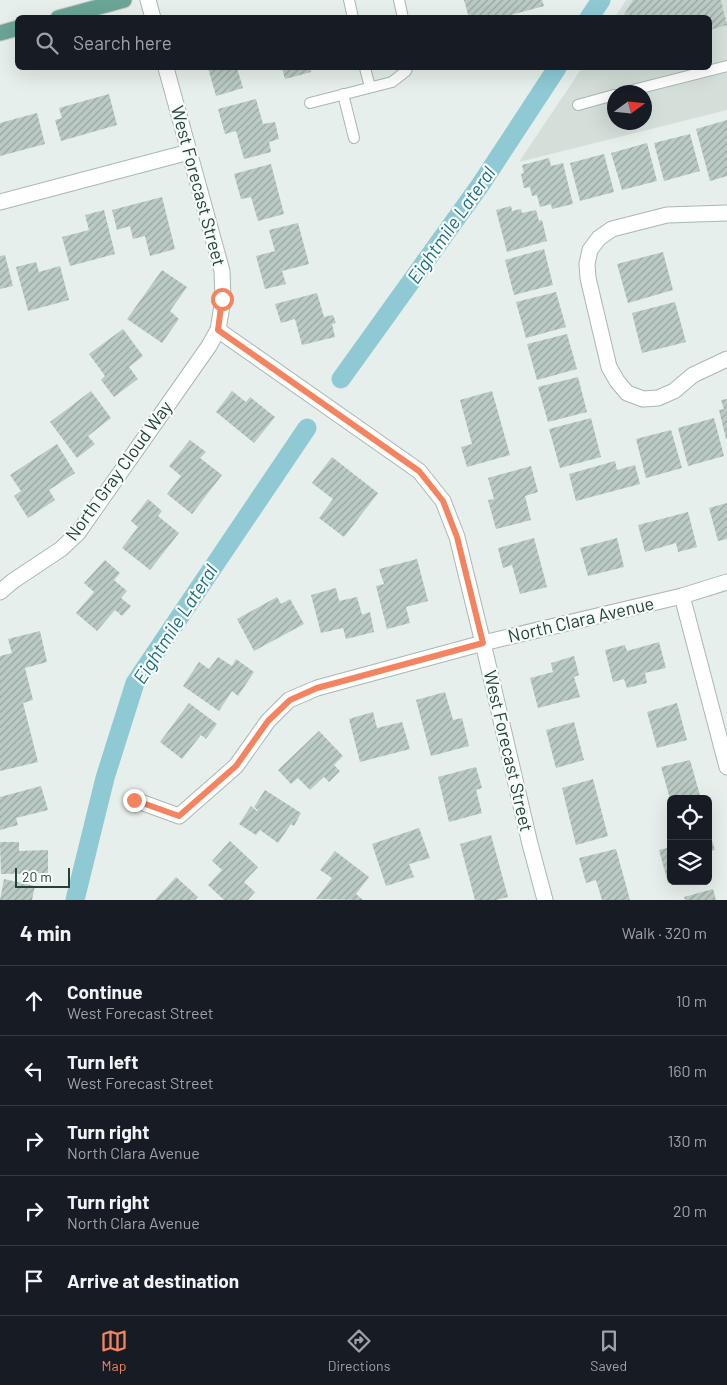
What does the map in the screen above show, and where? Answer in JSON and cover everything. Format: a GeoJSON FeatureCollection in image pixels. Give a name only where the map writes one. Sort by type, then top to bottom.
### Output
{"type":"FeatureCollection","features":[{"type":"Feature","properties":{"kind":"main road"},"geometry":{"type":"LineString","coordinates":[[69,15],[124,0]]}},
{"type":"Feature","properties":{"kind":"main road"},"geometry":{"type":"LineString","coordinates":[[0,33],[15,29]]}},
{"type":"Feature","properties":{"kind":"street"},"geometry":{"type":"LineString","coordinates":[[148,0],[152,15]]}},
{"type":"Feature","properties":{"kind":"street","name":"West Forecast Street"},"geometry":{"type":"LineString","coordinates":[[167,70],[222,271],[222,299],[218,330],[419,471],[443,501],[457,537],[545,900]]}},
{"type":"Feature","properties":{"kind":"street"},"geometry":{"type":"LineString","coordinates":[[0,202],[190,152]]}},
{"type":"Feature","properties":{"kind":"street"},"geometry":{"type":"LineString","coordinates":[[727,214],[667,215],[612,229],[599,238],[590,250],[588,264],[588,278],[609,366],[617,381],[627,393],[643,399],[658,398],[674,391],[693,375],[727,360]]}},
{"type":"Feature","properties":{"kind":"street","name":"North Gray Cloud Way"},"geometry":{"type":"LineString","coordinates":[[0,592],[13,581],[61,549],[78,533],[209,346],[218,330]]}},
{"type":"Feature","properties":{"kind":"street","name":"North Clara Avenue"},"geometry":{"type":"LineString","coordinates":[[134,800],[179,816],[236,766],[268,721],[290,700],[317,688],[483,643],[682,596],[727,582]]}},
{"type":"Feature","properties":{"kind":"street"},"geometry":{"type":"LineString","coordinates":[[682,596],[727,766]]}},
{"type":"Feature","properties":{"kind":"lane"},"geometry":{"type":"LineString","coordinates":[[349,0],[352,15]]}},
{"type":"Feature","properties":{"kind":"lane"},"geometry":{"type":"LineString","coordinates":[[399,0],[402,15]]}},
{"type":"Feature","properties":{"kind":"lane"},"geometry":{"type":"LineString","coordinates":[[712,70],[727,66]]}},
{"type":"Feature","properties":{"kind":"lane"},"geometry":{"type":"LineString","coordinates":[[366,70],[370,88]]}},
{"type":"Feature","properties":{"kind":"lane"},"geometry":{"type":"LineString","coordinates":[[310,103],[392,82],[406,70]]}},
{"type":"Feature","properties":{"kind":"lane"},"geometry":{"type":"LineString","coordinates":[[652,85],[711,70]]}},
{"type":"Feature","properties":{"kind":"lane"},"geometry":{"type":"LineString","coordinates":[[343,94],[354,138]]}},
{"type":"Feature","properties":{"kind":"lane"},"geometry":{"type":"LineString","coordinates":[[578,105],[607,97]]}},
{"type":"Feature","properties":{"kind":"shaded area"},"geometry":{"type":"Polygon","coordinates":[[[626,0],[727,0],[727,110],[652,129],[652,85],[607,85],[607,130],[647,130],[519,162],[581,70],[712,70],[712,15],[616,15],[626,0]]]}},
{"type":"Feature","properties":{"kind":"building"},"geometry":{"type":"Polygon","coordinates":[[[464,0],[542,0],[544,6],[511,15],[468,15],[464,0]]]}},
{"type":"Feature","properties":{"kind":"building"},"geometry":{"type":"Polygon","coordinates":[[[633,0],[721,0],[727,25],[712,29],[712,15],[624,15],[633,0]]]}},
{"type":"Feature","properties":{"kind":"building"},"geometry":{"type":"Polygon","coordinates":[[[209,70],[238,70],[243,88],[216,96],[209,70]]]}},
{"type":"Feature","properties":{"kind":"building"},"geometry":{"type":"Polygon","coordinates":[[[283,70],[310,70],[311,72],[285,79],[283,70]]]}},
{"type":"Feature","properties":{"kind":"building"},"geometry":{"type":"Polygon","coordinates":[[[109,94],[117,125],[61,141],[55,120],[62,118],[59,108],[109,94]]]}},
{"type":"Feature","properties":{"kind":"building"},"geometry":{"type":"Polygon","coordinates":[[[256,99],[263,124],[275,122],[279,139],[269,142],[271,152],[244,159],[236,131],[225,134],[218,109],[256,99]]]}},
{"type":"Feature","properties":{"kind":"building"},"geometry":{"type":"Polygon","coordinates":[[[37,113],[45,144],[0,156],[0,123],[37,113]]]}},
{"type":"Feature","properties":{"kind":"building"},"geometry":{"type":"Polygon","coordinates":[[[727,120],[727,176],[710,181],[696,129],[727,120]]]}},
{"type":"Feature","properties":{"kind":"building"},"geometry":{"type":"Polygon","coordinates":[[[690,134],[700,171],[664,181],[654,143],[690,134]]]}},
{"type":"Feature","properties":{"kind":"building"},"geometry":{"type":"Polygon","coordinates":[[[647,143],[657,181],[622,190],[611,153],[647,143]]]}},
{"type":"Feature","properties":{"kind":"building"},"geometry":{"type":"Polygon","coordinates":[[[604,154],[614,192],[580,201],[570,163],[604,154]]]}},
{"type":"Feature","properties":{"kind":"building"},"geometry":{"type":"Polygon","coordinates":[[[549,158],[551,166],[563,163],[573,204],[552,209],[551,204],[540,207],[537,195],[532,196],[530,187],[524,188],[521,174],[524,173],[522,165],[549,158]]]}},
{"type":"Feature","properties":{"kind":"building"},"geometry":{"type":"Polygon","coordinates":[[[271,164],[284,214],[258,221],[251,197],[241,199],[234,174],[271,164]]]}},
{"type":"Feature","properties":{"kind":"building"},"geometry":{"type":"Polygon","coordinates":[[[162,197],[175,249],[150,256],[145,236],[133,239],[130,226],[117,230],[112,210],[162,197]]]}},
{"type":"Feature","properties":{"kind":"building"},"geometry":{"type":"Polygon","coordinates":[[[511,206],[512,211],[521,209],[522,213],[536,210],[539,221],[542,220],[547,241],[507,252],[496,210],[511,206]]]}},
{"type":"Feature","properties":{"kind":"building"},"geometry":{"type":"Polygon","coordinates":[[[104,210],[115,254],[70,266],[62,237],[89,230],[85,215],[104,210]]]}},
{"type":"Feature","properties":{"kind":"building"},"geometry":{"type":"Polygon","coordinates":[[[298,223],[309,264],[282,271],[286,284],[265,289],[256,256],[275,251],[269,230],[298,223]]]}},
{"type":"Feature","properties":{"kind":"building"},"geometry":{"type":"Polygon","coordinates":[[[544,249],[553,285],[514,295],[505,260],[544,249]]]}},
{"type":"Feature","properties":{"kind":"building"},"geometry":{"type":"Polygon","coordinates":[[[663,252],[673,290],[628,303],[617,264],[663,252]]]}},
{"type":"Feature","properties":{"kind":"building"},"geometry":{"type":"Polygon","coordinates":[[[5,255],[13,286],[0,289],[0,256],[5,255]]]}},
{"type":"Feature","properties":{"kind":"building"},"geometry":{"type":"Polygon","coordinates":[[[36,262],[39,272],[60,266],[69,300],[28,311],[16,267],[36,262]]]}},
{"type":"Feature","properties":{"kind":"building"},"geometry":{"type":"Polygon","coordinates":[[[162,270],[187,287],[170,311],[179,319],[162,343],[127,319],[162,270]]]}},
{"type":"Feature","properties":{"kind":"building"},"geometry":{"type":"Polygon","coordinates":[[[556,292],[566,327],[526,338],[516,302],[556,292]]]}},
{"type":"Feature","properties":{"kind":"building"},"geometry":{"type":"Polygon","coordinates":[[[317,293],[324,317],[333,315],[336,323],[332,324],[335,337],[302,345],[295,319],[281,323],[275,304],[317,293]]]}},
{"type":"Feature","properties":{"kind":"building"},"geometry":{"type":"Polygon","coordinates":[[[675,302],[686,342],[642,353],[632,313],[675,302]]]}},
{"type":"Feature","properties":{"kind":"building"},"geometry":{"type":"Polygon","coordinates":[[[123,329],[143,356],[129,367],[138,379],[114,397],[101,380],[105,376],[89,354],[123,329]]]}},
{"type":"Feature","properties":{"kind":"building"},"geometry":{"type":"Polygon","coordinates":[[[567,334],[577,369],[537,380],[527,344],[567,334]]]}},
{"type":"Feature","properties":{"kind":"building"},"geometry":{"type":"Polygon","coordinates":[[[578,377],[587,412],[548,422],[538,387],[578,377]]]}},
{"type":"Feature","properties":{"kind":"building"},"geometry":{"type":"Polygon","coordinates":[[[91,391],[111,418],[88,436],[95,444],[77,458],[50,422],[91,391]]]}},
{"type":"Feature","properties":{"kind":"building"},"geometry":{"type":"Polygon","coordinates":[[[232,391],[246,402],[250,397],[275,417],[254,443],[216,412],[232,391]]]}},
{"type":"Feature","properties":{"kind":"building"},"geometry":{"type":"Polygon","coordinates":[[[492,391],[510,455],[467,467],[461,447],[472,444],[460,400],[492,391]]]}},
{"type":"Feature","properties":{"kind":"building"},"geometry":{"type":"Polygon","coordinates":[[[727,399],[726,439],[719,410],[724,409],[721,400],[727,399]]]}},
{"type":"Feature","properties":{"kind":"building"},"geometry":{"type":"Polygon","coordinates":[[[591,418],[601,457],[560,468],[549,429],[591,418]]]}},
{"type":"Feature","properties":{"kind":"building"},"geometry":{"type":"Polygon","coordinates":[[[714,418],[724,456],[688,466],[678,428],[714,418]]]}},
{"type":"Feature","properties":{"kind":"building"},"geometry":{"type":"Polygon","coordinates":[[[671,430],[682,468],[646,478],[636,439],[671,430]]]}},
{"type":"Feature","properties":{"kind":"building"},"geometry":{"type":"Polygon","coordinates":[[[190,440],[206,452],[200,458],[222,475],[192,514],[167,494],[181,476],[169,466],[190,440]]]}},
{"type":"Feature","properties":{"kind":"building"},"geometry":{"type":"Polygon","coordinates":[[[57,444],[75,473],[49,490],[55,500],[28,518],[14,496],[21,491],[10,475],[57,444]]]}},
{"type":"Feature","properties":{"kind":"building"},"geometry":{"type":"Polygon","coordinates":[[[332,457],[378,493],[344,537],[319,518],[333,499],[312,483],[332,457]]]}},
{"type":"Feature","properties":{"kind":"building"},"geometry":{"type":"Polygon","coordinates":[[[615,461],[617,470],[635,465],[640,484],[576,501],[569,474],[615,461]]]}},
{"type":"Feature","properties":{"kind":"building"},"geometry":{"type":"Polygon","coordinates":[[[531,466],[538,492],[525,496],[531,520],[496,529],[488,500],[494,499],[488,478],[531,466]]]}},
{"type":"Feature","properties":{"kind":"building"},"geometry":{"type":"Polygon","coordinates":[[[148,499],[162,511],[158,516],[179,533],[150,570],[122,548],[138,527],[131,521],[148,499]]]}},
{"type":"Feature","properties":{"kind":"building"},"geometry":{"type":"Polygon","coordinates":[[[727,503],[727,539],[718,541],[709,508],[727,503]]]}},
{"type":"Feature","properties":{"kind":"building"},"geometry":{"type":"Polygon","coordinates":[[[688,512],[697,547],[678,552],[676,543],[645,552],[638,525],[688,512]]]}},
{"type":"Feature","properties":{"kind":"building"},"geometry":{"type":"Polygon","coordinates":[[[534,538],[547,587],[520,594],[512,565],[503,568],[498,548],[534,538]]]}},
{"type":"Feature","properties":{"kind":"building"},"geometry":{"type":"Polygon","coordinates":[[[617,538],[624,567],[588,576],[580,548],[617,538]]]}},
{"type":"Feature","properties":{"kind":"building"},"geometry":{"type":"Polygon","coordinates":[[[417,559],[428,601],[406,607],[410,623],[387,629],[376,586],[384,584],[379,569],[417,559]]]}},
{"type":"Feature","properties":{"kind":"building"},"geometry":{"type":"Polygon","coordinates":[[[105,560],[120,573],[114,580],[127,591],[121,598],[131,606],[122,616],[115,610],[97,631],[76,613],[94,592],[84,583],[105,560]]]}},
{"type":"Feature","properties":{"kind":"building"},"geometry":{"type":"Polygon","coordinates":[[[336,588],[339,601],[357,597],[362,615],[370,612],[374,632],[346,639],[343,628],[321,633],[311,595],[336,588]]]}},
{"type":"Feature","properties":{"kind":"building"},"geometry":{"type":"Polygon","coordinates":[[[277,597],[281,604],[290,599],[304,624],[254,651],[237,619],[277,597]]]}},
{"type":"Feature","properties":{"kind":"building"},"geometry":{"type":"Polygon","coordinates":[[[40,631],[47,662],[25,668],[33,700],[23,703],[38,762],[0,771],[0,656],[12,653],[8,639],[40,631]]]}},
{"type":"Feature","properties":{"kind":"building"},"geometry":{"type":"Polygon","coordinates":[[[659,642],[666,668],[645,673],[647,683],[627,688],[624,679],[613,682],[605,650],[625,645],[627,651],[659,642]]]}},
{"type":"Feature","properties":{"kind":"building"},"geometry":{"type":"Polygon","coordinates":[[[574,656],[579,675],[574,677],[580,697],[538,708],[530,678],[553,672],[551,663],[574,656]]]}},
{"type":"Feature","properties":{"kind":"building"},"geometry":{"type":"Polygon","coordinates":[[[218,657],[232,666],[236,659],[254,672],[238,696],[232,691],[219,711],[183,686],[199,662],[209,669],[218,657]]]}},
{"type":"Feature","properties":{"kind":"building"},"geometry":{"type":"Polygon","coordinates":[[[445,692],[453,720],[462,718],[469,746],[431,756],[416,700],[445,692]]]}},
{"type":"Feature","properties":{"kind":"building"},"geometry":{"type":"Polygon","coordinates":[[[189,703],[217,724],[206,739],[201,735],[182,759],[160,742],[189,703]]]}},
{"type":"Feature","properties":{"kind":"building"},"geometry":{"type":"Polygon","coordinates":[[[677,703],[687,740],[657,748],[647,712],[677,703]]]}},
{"type":"Feature","properties":{"kind":"building"},"geometry":{"type":"Polygon","coordinates":[[[373,712],[377,728],[402,722],[410,749],[360,762],[349,719],[373,712]]]}},
{"type":"Feature","properties":{"kind":"building"},"geometry":{"type":"Polygon","coordinates":[[[574,722],[584,760],[556,768],[546,730],[574,722]]]}},
{"type":"Feature","properties":{"kind":"building"},"geometry":{"type":"Polygon","coordinates":[[[319,731],[343,756],[334,765],[340,771],[329,782],[324,777],[310,790],[298,778],[291,784],[278,770],[319,731]]]}},
{"type":"Feature","properties":{"kind":"building"},"geometry":{"type":"Polygon","coordinates":[[[690,760],[700,795],[669,795],[661,767],[690,760]]]}},
{"type":"Feature","properties":{"kind":"building"},"geometry":{"type":"Polygon","coordinates":[[[476,767],[482,788],[476,790],[482,813],[449,822],[438,777],[476,767]]]}},
{"type":"Feature","properties":{"kind":"building"},"geometry":{"type":"Polygon","coordinates":[[[593,779],[608,836],[576,845],[562,788],[593,779]]]}},
{"type":"Feature","properties":{"kind":"building"},"geometry":{"type":"Polygon","coordinates":[[[41,786],[48,810],[16,818],[18,825],[0,830],[0,797],[41,786]]]}},
{"type":"Feature","properties":{"kind":"building"},"geometry":{"type":"Polygon","coordinates":[[[265,790],[301,813],[294,826],[291,824],[278,843],[260,830],[256,835],[239,824],[251,806],[258,810],[254,807],[265,790]]]}},
{"type":"Feature","properties":{"kind":"building"},"geometry":{"type":"Polygon","coordinates":[[[419,828],[430,858],[409,864],[414,877],[386,886],[372,844],[419,828]]]}},
{"type":"Feature","properties":{"kind":"building"},"geometry":{"type":"Polygon","coordinates":[[[491,835],[508,897],[496,900],[475,900],[460,844],[491,835]]]}},
{"type":"Feature","properties":{"kind":"building"},"geometry":{"type":"Polygon","coordinates":[[[230,841],[258,867],[244,882],[255,892],[248,900],[224,900],[208,885],[222,870],[212,861],[230,841]]]}},
{"type":"Feature","properties":{"kind":"building"},"geometry":{"type":"Polygon","coordinates":[[[0,842],[19,842],[19,851],[48,850],[48,873],[1,874],[0,842]]]}},
{"type":"Feature","properties":{"kind":"building"},"geometry":{"type":"Polygon","coordinates":[[[667,848],[667,879],[659,850],[667,848]]]}},
{"type":"Feature","properties":{"kind":"building"},"geometry":{"type":"Polygon","coordinates":[[[616,849],[630,900],[602,900],[596,880],[586,883],[579,858],[616,849]]]}},
{"type":"Feature","properties":{"kind":"building"},"geometry":{"type":"Polygon","coordinates":[[[335,851],[369,877],[356,894],[363,900],[316,899],[332,878],[320,870],[335,851]]]}},
{"type":"Feature","properties":{"kind":"building"},"geometry":{"type":"Polygon","coordinates":[[[176,877],[198,897],[195,900],[155,900],[176,877]]]}},
{"type":"Feature","properties":{"kind":"building"},"geometry":{"type":"Polygon","coordinates":[[[4,879],[35,886],[32,900],[0,900],[4,879]]]}},
{"type":"Feature","properties":{"kind":"building"},"geometry":{"type":"Polygon","coordinates":[[[713,889],[716,900],[685,900],[684,897],[713,889]]]}},
{"type":"Feature","properties":{"kind":"waterway","name":"Eightmile Lateral"},"geometry":{"type":"LineString","coordinates":[[591,15],[601,0]]}},
{"type":"Feature","properties":{"kind":"waterway","name":"Eightmile Lateral"},"geometry":{"type":"LineString","coordinates":[[341,379],[481,184],[556,70]]}},
{"type":"Feature","properties":{"kind":"waterway","name":"Eightmile Lateral"},"geometry":{"type":"LineString","coordinates":[[75,900],[105,778],[135,683],[307,428]]}},
{"type":"Feature","properties":{"kind":"route"},"geometry":{"type":"LineString","coordinates":[[134,800],[179,816],[236,766],[268,721],[290,700],[317,688],[483,643],[457,537],[443,501],[419,471],[218,330],[222,299]]}}]}
